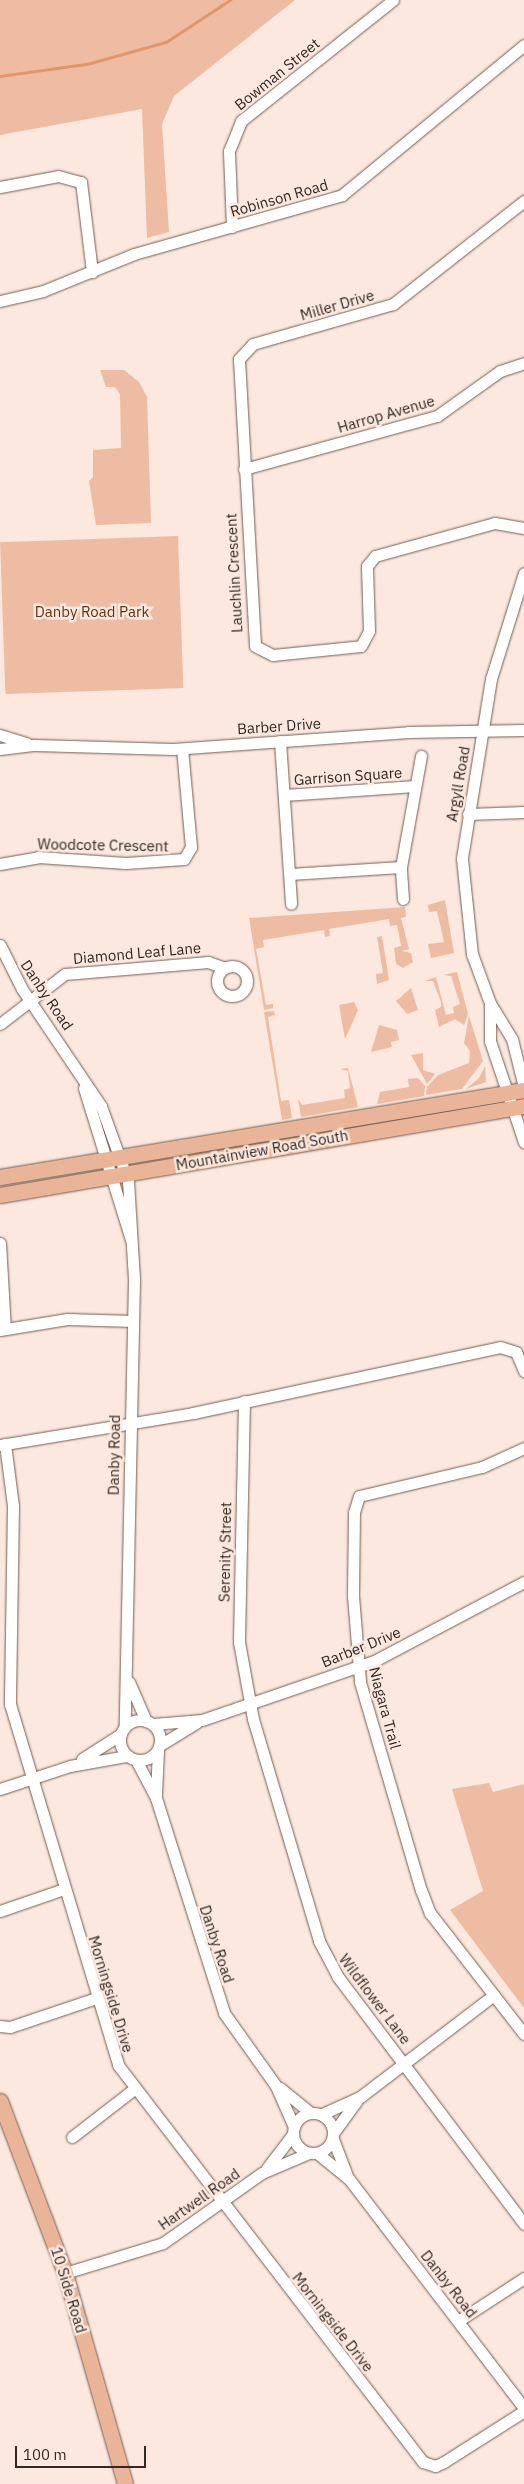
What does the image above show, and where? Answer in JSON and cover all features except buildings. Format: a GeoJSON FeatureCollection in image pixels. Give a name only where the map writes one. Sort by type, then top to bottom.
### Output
{"type":"FeatureCollection","features":[{"type":"Feature","properties":{"kind":"main road","name":"Mountainview Road South"},"geometry":{"type":"LineString","coordinates":[[0,1177],[524,1088]]}},
{"type":"Feature","properties":{"kind":"main road","name":"Mountainview Road South"},"geometry":{"type":"LineString","coordinates":[[0,1195],[519,1107]]}},
{"type":"Feature","properties":{"kind":"main road","name":"10 Side Road"},"geometry":{"type":"LineString","coordinates":[[0,2100],[65,2273],[125,2484]]}},
{"type":"Feature","properties":{"kind":"street","name":"Bowman Street"},"geometry":{"type":"LineString","coordinates":[[232,227],[230,151],[241,121],[392,0]]}},
{"type":"Feature","properties":{"kind":"street","name":"Robinson Road"},"geometry":{"type":"LineString","coordinates":[[0,301],[43,292],[134,254],[342,195],[524,45]]}},
{"type":"Feature","properties":{"kind":"street"},"geometry":{"type":"LineString","coordinates":[[0,188],[47,177],[68,176],[81,182],[92,272]]}},
{"type":"Feature","properties":{"kind":"street","name":"Miller Drive"},"geometry":{"type":"LineString","coordinates":[[244,469],[239,359],[245,350],[393,304],[524,201]]}},
{"type":"Feature","properties":{"kind":"street","name":"Harrop Avenue"},"geometry":{"type":"LineString","coordinates":[[244,469],[437,416],[500,371],[524,363]]}},
{"type":"Feature","properties":{"kind":"street","name":"Lauchlin Crescent"},"geometry":{"type":"LineString","coordinates":[[244,469],[251,638],[263,653],[352,649],[365,643],[367,566],[375,556],[487,525],[524,528]]}},
{"type":"Feature","properties":{"kind":"street","name":"Argyll Road"},"geometry":{"type":"LineString","coordinates":[[524,573],[522,585],[496,662],[482,730],[462,859],[464,906],[472,954],[490,1003],[512,1039],[524,1088]]}},
{"type":"Feature","properties":{"kind":"street","name":"Barber Drive"},"geometry":{"type":"LineString","coordinates":[[0,748],[35,745],[182,749],[280,741],[482,730],[524,730]]}},
{"type":"Feature","properties":{"kind":"street","name":"Barber Drive"},"geometry":{"type":"LineString","coordinates":[[0,734],[35,745]]}},
{"type":"Feature","properties":{"kind":"street","name":"Garrison Square"},"geometry":{"type":"LineString","coordinates":[[280,741],[291,904]]}},
{"type":"Feature","properties":{"kind":"street","name":"Woodcote Crescent"},"geometry":{"type":"LineString","coordinates":[[0,864],[38,857],[126,863],[184,859],[190,847],[182,749]]}},
{"type":"Feature","properties":{"kind":"street","name":"Garrison Square"},"geometry":{"type":"LineString","coordinates":[[403,899],[401,866],[421,756]]}},
{"type":"Feature","properties":{"kind":"street","name":"Garrison Square"},"geometry":{"type":"LineString","coordinates":[[284,795],[415,786]]}},
{"type":"Feature","properties":{"kind":"street"},"geometry":{"type":"LineString","coordinates":[[468,814],[524,812]]}},
{"type":"Feature","properties":{"kind":"street"},"geometry":{"type":"LineString","coordinates":[[290,874],[401,866]]}},
{"type":"Feature","properties":{"kind":"street","name":"Danby Road"},"geometry":{"type":"LineString","coordinates":[[0,945],[30,1001],[74,1060],[115,1158],[132,1241],[133,1321],[123,1731],[131,1758],[156,1798],[224,2012],[276,2086],[297,2145],[313,2153],[349,2179],[524,2410]]}},
{"type":"Feature","properties":{"kind":"street","name":"Diamond Leaf Lane"},"geometry":{"type":"LineString","coordinates":[[0,1024],[65,974],[208,962],[225,968]]}},
{"type":"Feature","properties":{"kind":"street","name":"Argyll Road"},"geometry":{"type":"LineString","coordinates":[[490,1003],[490,1041],[508,1092],[519,1107],[524,1142]]}},
{"type":"Feature","properties":{"kind":"street"},"geometry":{"type":"LineString","coordinates":[[0,1243],[3,1329],[67,1319],[133,1321]]}},
{"type":"Feature","properties":{"kind":"street"},"geometry":{"type":"LineString","coordinates":[[3,1444],[244,1402],[500,1347],[516,1352],[524,1371]]}},
{"type":"Feature","properties":{"kind":"street","name":"Serenity Street"},"geometry":{"type":"LineString","coordinates":[[244,1402],[238,1633],[249,1703]]}},
{"type":"Feature","properties":{"kind":"street","name":"Morningside Drive"},"geometry":{"type":"LineString","coordinates":[[3,1444],[13,1506],[5,1569],[4,1680],[96,1998],[116,2059],[134,2089],[423,2462],[435,2466],[444,2462],[524,2410]]}},
{"type":"Feature","properties":{"kind":"street","name":"Niagara Trail"},"geometry":{"type":"LineString","coordinates":[[524,1448],[489,1465],[359,1496],[354,1512],[353,1579],[358,1666],[430,1912],[524,2034]]}},
{"type":"Feature","properties":{"kind":"street","name":"Barber Drive"},"geometry":{"type":"LineString","coordinates":[[131,1758],[146,1760],[159,1747],[202,1720],[358,1666],[406,1646],[524,1582]]}},
{"type":"Feature","properties":{"kind":"street","name":"Danby Road"},"geometry":{"type":"LineString","coordinates":[[126,1669],[135,1703],[150,1722],[159,1747],[156,1798]]}},
{"type":"Feature","properties":{"kind":"street","name":"Wildflower Lane"},"geometry":{"type":"LineString","coordinates":[[249,1703],[322,1949],[524,2224]]}},
{"type":"Feature","properties":{"kind":"street","name":"Barber Drive"},"geometry":{"type":"LineString","coordinates":[[123,1731],[150,1722],[202,1720]]}},
{"type":"Feature","properties":{"kind":"street"},"geometry":{"type":"LineString","coordinates":[[70,1766],[123,1731]]}},
{"type":"Feature","properties":{"kind":"street"},"geometry":{"type":"LineString","coordinates":[[0,1789],[70,1766],[131,1758]]}},
{"type":"Feature","properties":{"kind":"street"},"geometry":{"type":"LineString","coordinates":[[0,1911],[64,1889]]}},
{"type":"Feature","properties":{"kind":"street"},"geometry":{"type":"LineString","coordinates":[[333,2135],[360,2097],[494,1994]]}},
{"type":"Feature","properties":{"kind":"street"},"geometry":{"type":"LineString","coordinates":[[0,2026],[10,2027],[96,1998]]}},
{"type":"Feature","properties":{"kind":"street","name":"Danby Road"},"geometry":{"type":"LineString","coordinates":[[276,2086],[316,2113],[333,2135],[349,2179]]}},
{"type":"Feature","properties":{"kind":"street"},"geometry":{"type":"LineString","coordinates":[[72,2136],[134,2089]]}},
{"type":"Feature","properties":{"kind":"street"},"geometry":{"type":"LineString","coordinates":[[316,2113],[360,2097]]}},
{"type":"Feature","properties":{"kind":"street","name":"Hartwell Road"},"geometry":{"type":"LineString","coordinates":[[262,2173],[293,2130],[316,2113]]}},
{"type":"Feature","properties":{"kind":"street","name":"Hartwell Road"},"geometry":{"type":"LineString","coordinates":[[65,2273],[163,2243],[262,2173],[313,2153],[333,2135]]}},
{"type":"Feature","properties":{"kind":"street"},"geometry":{"type":"LineString","coordinates":[[458,2321],[524,2278]]}},
{"type":"Feature","properties":{"kind":"green space"},"geometry":{"type":"Polygon","coordinates":[[[0,0],[295,0],[174,96],[162,124],[169,232],[147,238],[142,109],[0,135],[0,0]]]}},
{"type":"Feature","properties":{"kind":"green space"},"geometry":{"type":"Polygon","coordinates":[[[100,370],[124,370],[139,382],[147,397],[151,523],[96,525],[89,481],[93,477],[93,450],[121,448],[120,394],[115,387],[106,387],[100,370]]]}},
{"type":"Feature","properties":{"kind":"green space","name":"Danby Road Park"},"geometry":{"type":"Polygon","coordinates":[[[178,536],[183,688],[5,694],[0,542],[178,536]]]}},
{"type":"Feature","properties":{"kind":"green space"},"geometry":{"type":"Polygon","coordinates":[[[445,900],[454,953],[431,958],[428,944],[444,942],[437,911],[429,912],[428,905],[445,900]]]}},
{"type":"Feature","properties":{"kind":"green space"},"geometry":{"type":"Polygon","coordinates":[[[405,907],[406,917],[401,918],[409,949],[402,951],[411,953],[413,962],[403,968],[396,964],[394,948],[401,946],[397,925],[390,926],[389,919],[329,929],[330,936],[325,937],[324,930],[263,940],[264,947],[256,949],[266,1005],[273,1004],[273,1008],[264,1010],[249,918],[405,907]]]}},
{"type":"Feature","properties":{"kind":"green space"},"geometry":{"type":"Polygon","coordinates":[[[382,936],[389,980],[377,984],[376,974],[383,973],[377,937],[382,936]]]}},
{"type":"Feature","properties":{"kind":"green space"},"geometry":{"type":"Polygon","coordinates":[[[457,972],[468,1014],[464,1025],[455,1019],[439,1027],[435,1010],[441,1007],[441,1002],[433,981],[425,981],[436,977],[446,1015],[454,1013],[453,1007],[460,1004],[451,976],[443,975],[457,972]]]}},
{"type":"Feature","properties":{"kind":"green space"},"geometry":{"type":"Polygon","coordinates":[[[411,988],[418,1010],[407,1014],[396,1001],[411,988]]]}},
{"type":"Feature","properties":{"kind":"green space"},"geometry":{"type":"Polygon","coordinates":[[[354,1002],[358,1010],[345,1039],[339,1005],[354,1002]]]}},
{"type":"Feature","properties":{"kind":"green space"},"geometry":{"type":"Polygon","coordinates":[[[274,1011],[275,1015],[268,1017],[281,1101],[289,1100],[292,1118],[282,1120],[264,1012],[274,1011]]]}},
{"type":"Feature","properties":{"kind":"green space"},"geometry":{"type":"Polygon","coordinates":[[[469,1016],[483,1061],[462,1089],[426,1095],[427,1087],[438,1075],[469,1063],[470,1051],[464,1043],[469,1016]]]}},
{"type":"Feature","properties":{"kind":"green space"},"geometry":{"type":"Polygon","coordinates":[[[379,1025],[397,1030],[399,1040],[391,1042],[392,1047],[371,1052],[379,1025]]]}},
{"type":"Feature","properties":{"kind":"green space"},"geometry":{"type":"Polygon","coordinates":[[[423,1053],[423,1070],[435,1074],[427,1084],[411,1055],[423,1053]]]}},
{"type":"Feature","properties":{"kind":"green space"},"geometry":{"type":"Polygon","coordinates":[[[485,1066],[486,1082],[466,1089],[479,1078],[485,1066]]]}},
{"type":"Feature","properties":{"kind":"green space"},"geometry":{"type":"Polygon","coordinates":[[[348,1068],[358,1107],[301,1117],[298,1099],[302,1105],[345,1098],[344,1090],[350,1088],[348,1071],[340,1069],[348,1068]]]}},
{"type":"Feature","properties":{"kind":"green space"},"geometry":{"type":"Polygon","coordinates":[[[418,1078],[425,1086],[424,1096],[377,1104],[380,1092],[409,1087],[408,1079],[418,1078]]]}},
{"type":"Feature","properties":{"kind":"green space"},"geometry":{"type":"Polygon","coordinates":[[[489,1783],[493,1792],[524,1784],[524,2008],[450,1910],[483,1891],[452,1789],[489,1783]]]}},
{"type":"Feature","properties":{"kind":"waterway"},"geometry":{"type":"LineString","coordinates":[[0,76],[87,64],[166,42],[230,0]]}}]}
